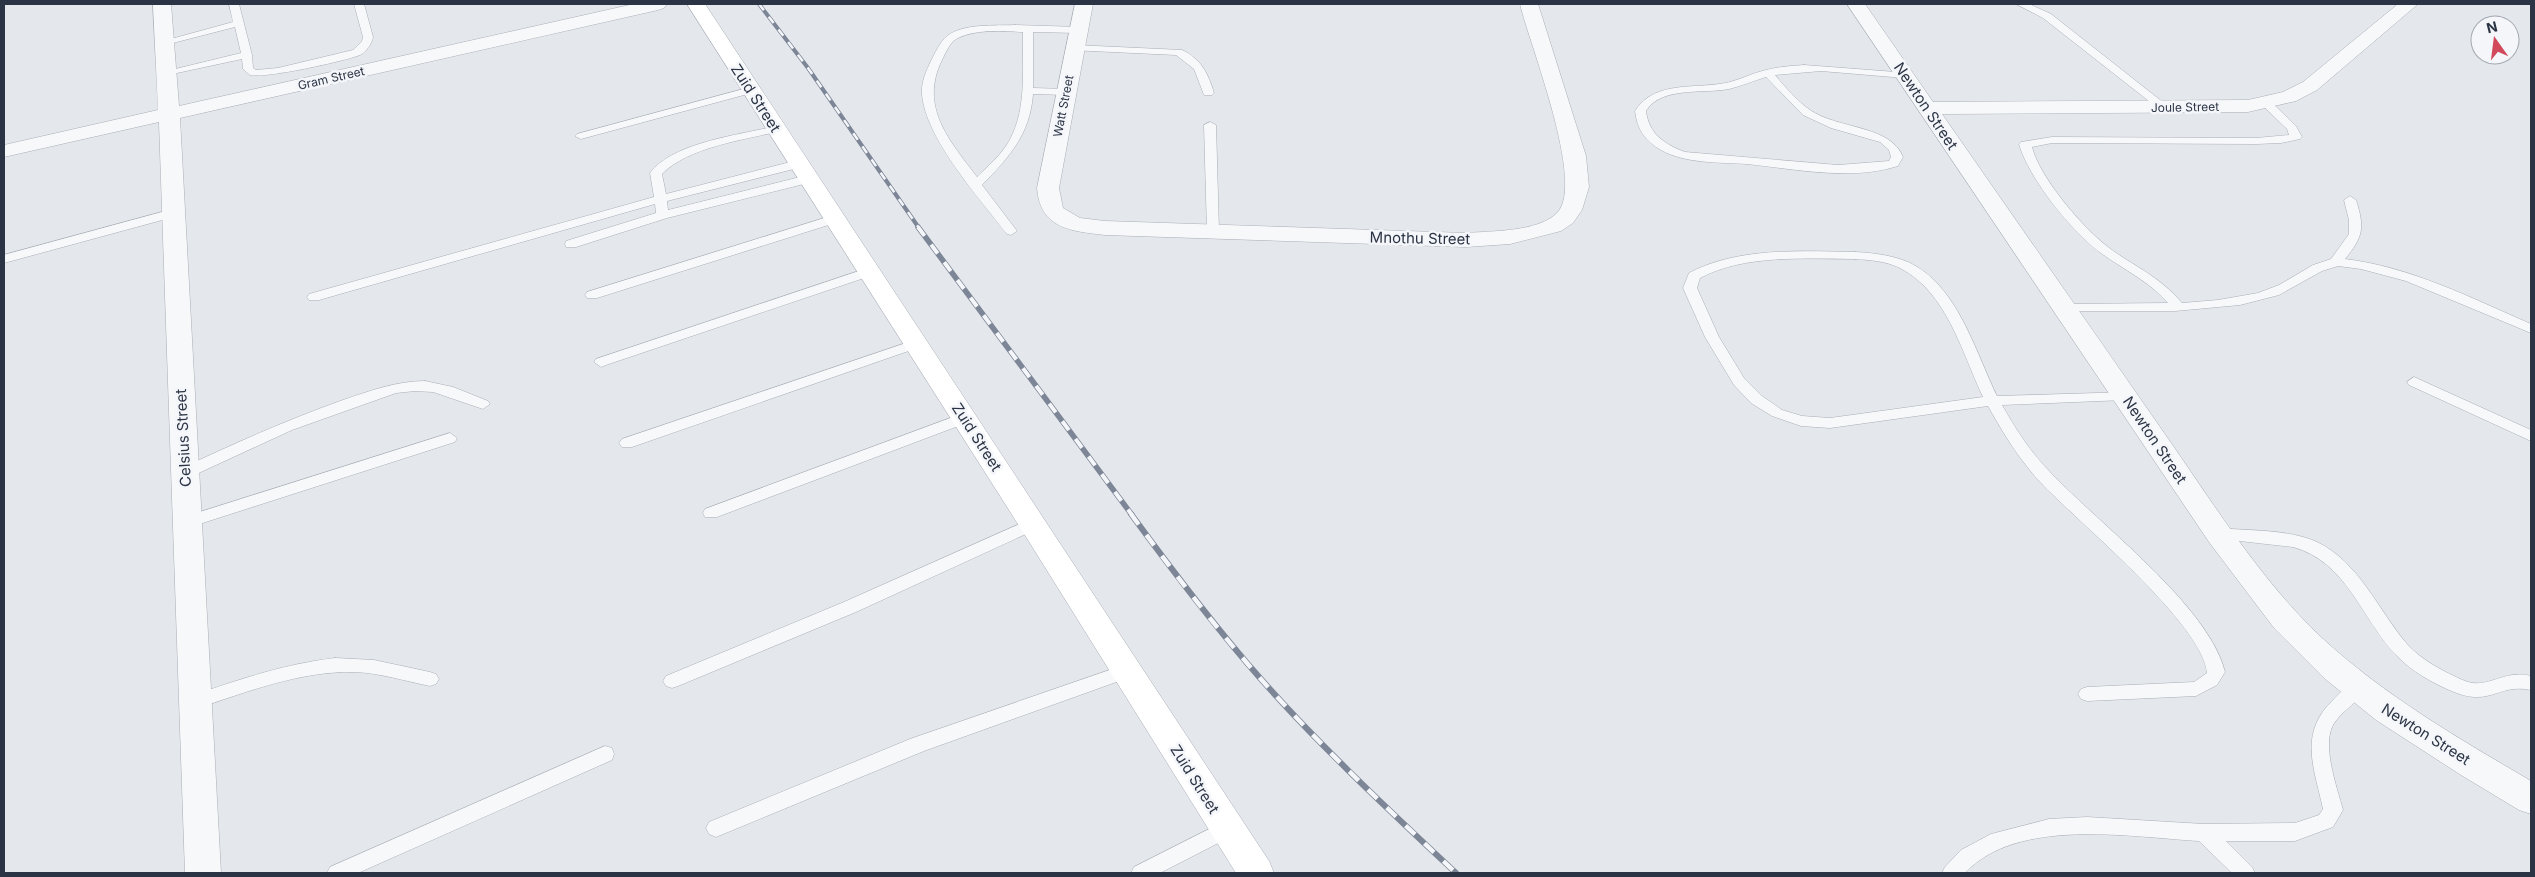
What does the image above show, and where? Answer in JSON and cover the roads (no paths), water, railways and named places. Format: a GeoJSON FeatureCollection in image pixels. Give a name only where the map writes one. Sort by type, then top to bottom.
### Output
{"type":"FeatureCollection","features":[{"type":"Feature","properties":{"kind":"street","name":"Celsius Street"},"geometry":{"type":"LineString","coordinates":[[162,4],[174,214],[203,873]]}},
{"type":"Feature","properties":{"kind":"street","name":"Gram Street"},"geometry":{"type":"LineString","coordinates":[[4,151],[658,4]]}},
{"type":"Feature","properties":{"kind":"street","name":"Zuid Street"},"geometry":{"type":"LineString","coordinates":[[696,4],[803,172],[1034,524],[1256,873]]}},
{"type":"Feature","properties":{"kind":"street","name":"Watt Street"},"geometry":{"type":"LineString","coordinates":[[1052,209],[1048,197],[1049,183],[1084,4]]}},
{"type":"Feature","properties":{"kind":"street","name":"Mnothu Street"},"geometry":{"type":"LineString","coordinates":[[1052,209],[1064,220],[1079,225],[1213,232],[1466,240],[1510,237],[1553,226],[1565,218],[1571,210],[1578,187],[1576,164],[1529,4]]}},
{"type":"Feature","properties":{"kind":"street","name":"Newton Street"},"geometry":{"type":"LineString","coordinates":[[1856,4],[2219,534],[2270,602],[2310,646],[2384,709],[2531,799]]}},
{"type":"Feature","properties":{"kind":"street","name":"Joule Street"},"geometry":{"type":"LineString","coordinates":[[1927,108],[2248,106],[2290,97],[2310,86],[2410,4]]}},
{"type":"Feature","properties":{"kind":"lane"},"geometry":{"type":"LineString","coordinates":[[234,4],[247,55],[249,71],[254,74],[278,71],[357,52],[367,42],[368,37],[360,4]]}},
{"type":"Feature","properties":{"kind":"lane"},"geometry":{"type":"LineString","coordinates":[[2021,4],[2047,16],[2163,107]]}},
{"type":"Feature","properties":{"kind":"lane"},"geometry":{"type":"LineString","coordinates":[[164,42],[240,24]]}},
{"type":"Feature","properties":{"kind":"lane"},"geometry":{"type":"LineString","coordinates":[[977,184],[1006,155],[1015,142],[1020,127],[1028,91],[1028,30]]}},
{"type":"Feature","properties":{"kind":"lane"},"geometry":{"type":"LineString","coordinates":[[1010,231],[947,145],[929,105],[927,93],[929,77],[948,40],[971,32],[1028,30],[1077,39],[1178,52],[1188,56],[1197,64],[1203,74],[1208,93]]}},
{"type":"Feature","properties":{"kind":"lane"},"geometry":{"type":"LineString","coordinates":[[167,74],[247,55]]}},
{"type":"Feature","properties":{"kind":"lane"},"geometry":{"type":"LineString","coordinates":[[1768,73],[1796,104],[1807,113],[1835,126],[1884,140],[1894,150],[1897,157],[1894,162],[1885,166],[1838,169],[1700,157],[1668,150],[1649,135],[1642,124],[1639,115],[1641,108],[1646,102],[1663,93],[1725,86],[1768,73],[1810,68],[1905,75]]}},
{"type":"Feature","properties":{"kind":"lane"},"geometry":{"type":"LineString","coordinates":[[580,136],[751,90]]}},
{"type":"Feature","properties":{"kind":"lane"},"geometry":{"type":"LineString","coordinates":[[1028,91],[1066,92]]}},
{"type":"Feature","properties":{"kind":"lane"},"geometry":{"type":"LineString","coordinates":[[2177,306],[2158,285],[2097,244],[2064,207],[2041,176],[2025,153],[2025,144],[2052,140],[2256,141],[2296,137],[2292,128],[2265,102]]}},
{"type":"Feature","properties":{"kind":"lane"},"geometry":{"type":"LineString","coordinates":[[1210,125],[1213,232]]}},
{"type":"Feature","properties":{"kind":"lane"},"geometry":{"type":"LineString","coordinates":[[663,215],[656,173],[660,167],[690,151],[776,130]]}},
{"type":"Feature","properties":{"kind":"lane"},"geometry":{"type":"LineString","coordinates":[[314,297],[660,200],[803,172]]}},
{"type":"Feature","properties":{"kind":"lane"},"geometry":{"type":"LineString","coordinates":[[571,244],[803,172]]}},
{"type":"Feature","properties":{"kind":"lane"},"geometry":{"type":"LineString","coordinates":[[2065,308],[2177,306],[2241,301],[2283,289],[2312,271],[2336,262],[2354,239],[2356,221],[2350,200]]}},
{"type":"Feature","properties":{"kind":"lane"},"geometry":{"type":"LineString","coordinates":[[4,259],[174,214]]}},
{"type":"Feature","properties":{"kind":"lane"},"geometry":{"type":"LineString","coordinates":[[592,295],[834,219]]}},
{"type":"Feature","properties":{"kind":"lane"},"geometry":{"type":"LineString","coordinates":[[2087,694],[2196,689],[2209,682],[2216,672],[2215,658],[2186,619],[2143,570],[2099,526],[2048,480],[2023,451],[1992,401],[1943,300],[1927,281],[1903,264],[1860,257],[1797,256],[1736,261],[1710,267],[1694,276],[1690,288],[1719,352],[1740,383],[1759,402],[1780,415],[1809,424],[1830,423],[1992,401],[2124,396]]}},
{"type":"Feature","properties":{"kind":"lane"},"geometry":{"type":"LineString","coordinates":[[2336,262],[2387,272],[2438,290],[2531,329]]}},
{"type":"Feature","properties":{"kind":"lane"},"geometry":{"type":"LineString","coordinates":[[601,362],[868,272]]}},
{"type":"Feature","properties":{"kind":"lane"},"geometry":{"type":"LineString","coordinates":[[627,443],[915,344]]}},
{"type":"Feature","properties":{"kind":"lane"},"geometry":{"type":"LineString","coordinates":[[2414,382],[2531,436]]}},
{"type":"Feature","properties":{"kind":"lane"},"geometry":{"type":"LineString","coordinates":[[185,473],[258,438],[304,419],[401,388],[423,386],[444,388],[483,404]]}},
{"type":"Feature","properties":{"kind":"lane"},"geometry":{"type":"LineString","coordinates":[[711,514],[964,418]]}},
{"type":"Feature","properties":{"kind":"lane"},"geometry":{"type":"LineString","coordinates":[[187,522],[450,438]]}},
{"type":"Feature","properties":{"kind":"lane"},"geometry":{"type":"LineString","coordinates":[[672,681],[850,607],[1034,524]]}},
{"type":"Feature","properties":{"kind":"lane"},"geometry":{"type":"LineString","coordinates":[[2219,534],[2293,541],[2311,546],[2329,557],[2345,571],[2402,650],[2413,659],[2456,685],[2480,691],[2506,681],[2531,683]]}},
{"type":"Feature","properties":{"kind":"lane"},"geometry":{"type":"LineString","coordinates":[[195,702],[280,676],[330,666],[372,667],[430,679]]}},
{"type":"Feature","properties":{"kind":"lane"},"geometry":{"type":"LineString","coordinates":[[716,828],[917,745],[1127,671]]}},
{"type":"Feature","properties":{"kind":"lane"},"geometry":{"type":"LineString","coordinates":[[1952,873],[1968,856],[1998,840],[2049,828],[2087,826],[2204,833],[2295,832],[2326,821],[2333,810],[2320,744],[2322,730],[2329,716],[2358,688]]}},
{"type":"Feature","properties":{"kind":"lane"},"geometry":{"type":"LineString","coordinates":[[337,873],[605,754]]}},
{"type":"Feature","properties":{"kind":"lane"},"geometry":{"type":"LineString","coordinates":[[1141,873],[1227,829]]}},
{"type":"Feature","properties":{"kind":"lane"},"geometry":{"type":"LineString","coordinates":[[2204,833],[2245,873]]}},
{"type":"Feature","properties":{"kind":"railway"},"geometry":{"type":"LineString","coordinates":[[759,4],[808,68],[919,228]]}},
{"type":"Feature","properties":{"kind":"railway"},"geometry":{"type":"LineString","coordinates":[[918,227],[1132,515]]}},
{"type":"Feature","properties":{"kind":"railway"},"geometry":{"type":"LineString","coordinates":[[1131,514],[1194,598],[1283,704],[1381,802],[1456,873]]}}]}
